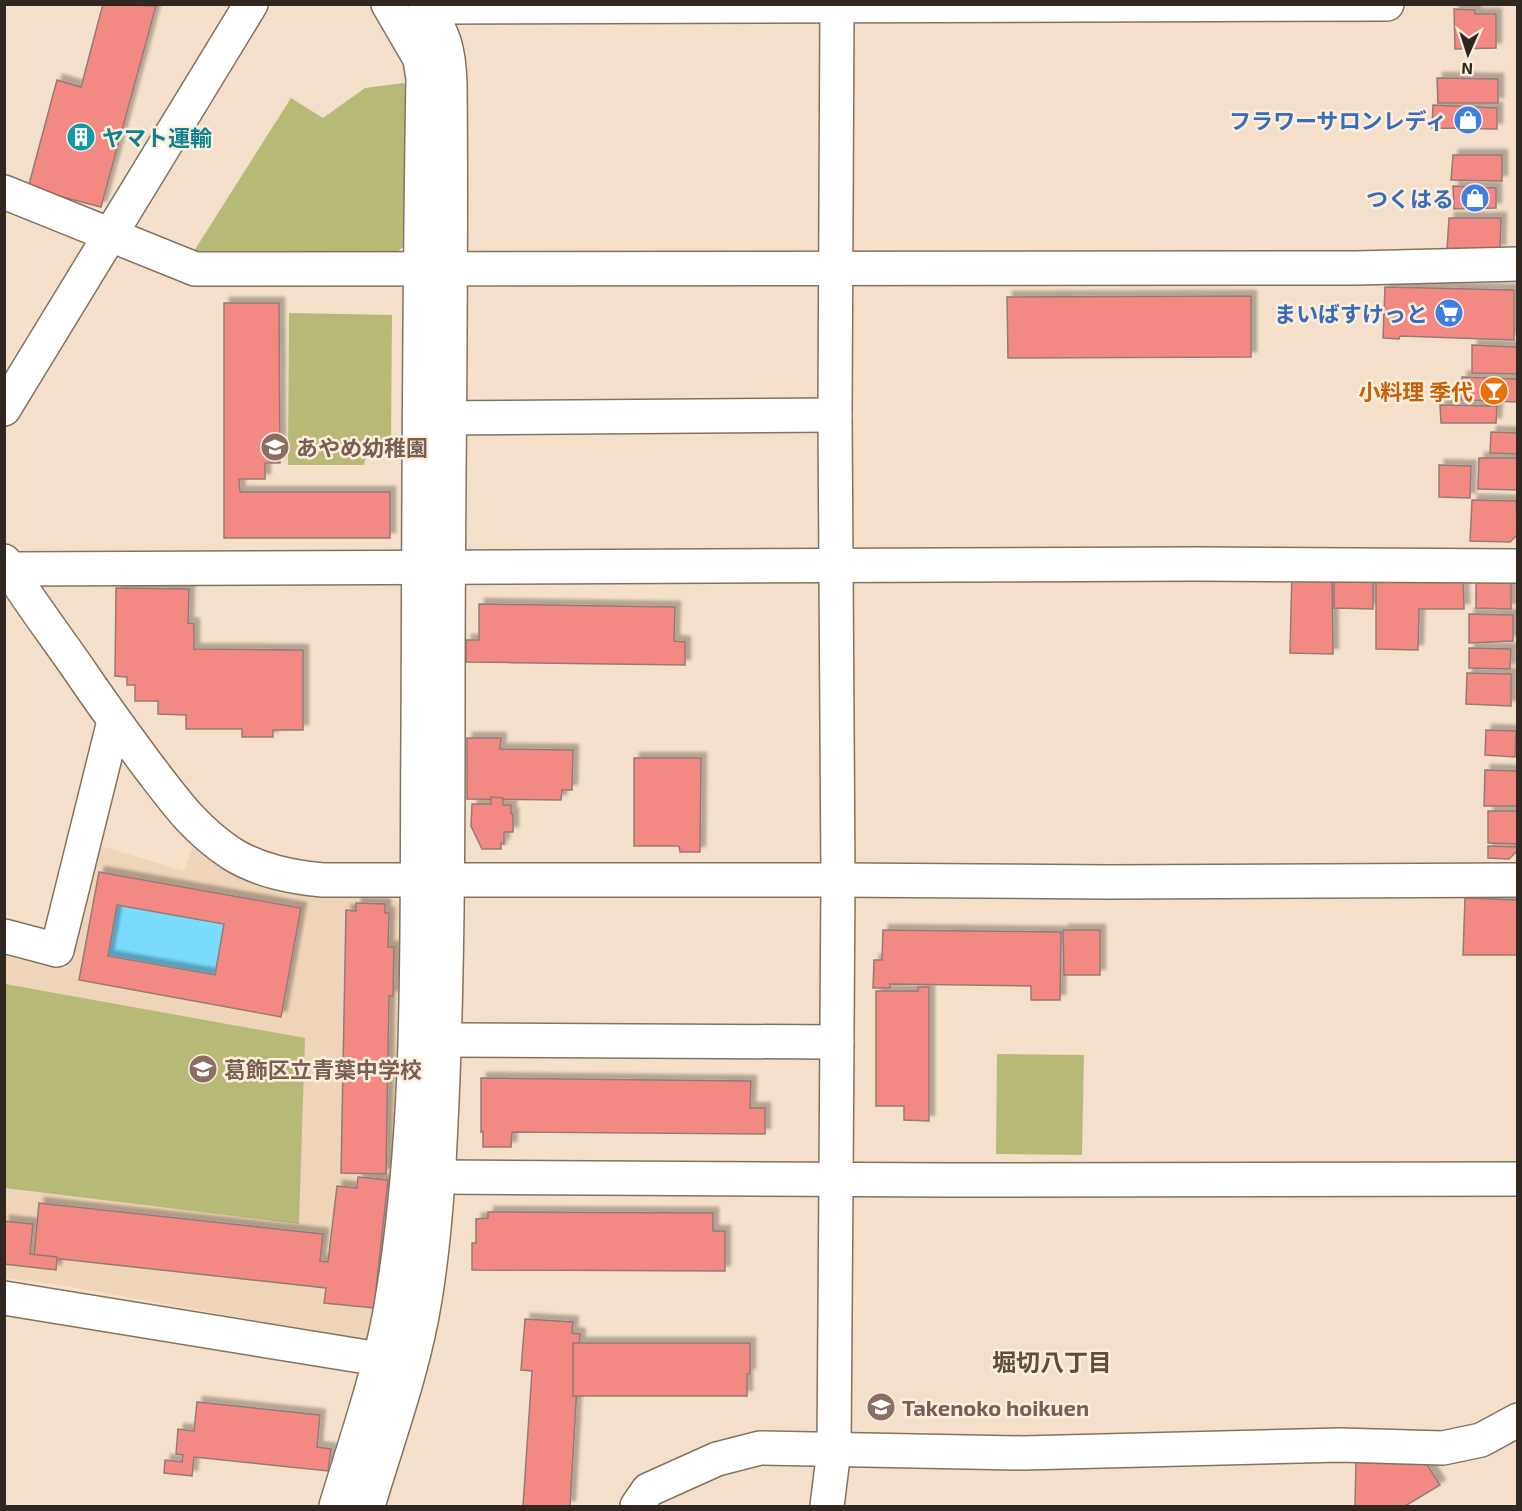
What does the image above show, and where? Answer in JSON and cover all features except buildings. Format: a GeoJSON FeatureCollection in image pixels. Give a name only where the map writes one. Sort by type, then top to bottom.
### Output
{"type":"FeatureCollection","features":[{"type":"Feature","properties":{"kind":"street"},"geometry":{"type":"LineString","coordinates":[[4,409],[251,4]]}},
{"type":"Feature","properties":{"kind":"street"},"geometry":{"type":"LineString","coordinates":[[368,1506],[408,1372],[425,1300],[439,1177],[445,1040],[432,881],[434,418],[420,269],[423,79],[420,59],[388,4]]}},
{"type":"Feature","properties":{"kind":"street"},"geometry":{"type":"LineString","coordinates":[[434,418],[452,269],[450,58],[444,38],[426,6],[1387,4]]}},
{"type":"Feature","properties":{"kind":"street"},"geometry":{"type":"LineString","coordinates":[[827,1506],[834,1450],[837,1042],[835,415],[837,5]]}},
{"type":"Feature","properties":{"kind":"street"},"geometry":{"type":"LineString","coordinates":[[4,192],[195,269],[1356,268],[1518,264]]}},
{"type":"Feature","properties":{"kind":"street"},"geometry":{"type":"LineString","coordinates":[[434,418],[835,415]]}},
{"type":"Feature","properties":{"kind":"street"},"geometry":{"type":"LineString","coordinates":[[7,565],[1518,566]]}},
{"type":"Feature","properties":{"kind":"street"},"geometry":{"type":"LineString","coordinates":[[7,565],[114,721],[184,813],[212,839],[243,860],[273,873],[323,880],[432,881],[1354,882],[1518,880]]}},
{"type":"Feature","properties":{"kind":"street"},"geometry":{"type":"LineString","coordinates":[[4,936],[57,950],[114,721]]}},
{"type":"Feature","properties":{"kind":"street"},"geometry":{"type":"LineString","coordinates":[[336,1506],[379,1359],[397,1269],[408,1174],[415,1037],[432,881]]}},
{"type":"Feature","properties":{"kind":"street"},"geometry":{"type":"LineString","coordinates":[[445,1040],[837,1042]]}},
{"type":"Feature","properties":{"kind":"street"},"geometry":{"type":"LineString","coordinates":[[439,1177],[1518,1179]]}},
{"type":"Feature","properties":{"kind":"street"},"geometry":{"type":"LineString","coordinates":[[4,1298],[379,1359]]}},
{"type":"Feature","properties":{"kind":"street"},"geometry":{"type":"LineString","coordinates":[[637,1506],[648,1490],[717,1459],[760,1448],[1023,1454],[1340,1445],[1443,1448],[1481,1440],[1518,1420]]}},
{"type":"Feature","properties":{"kind":"shaded area","name":"葛飾区立青葉中学校"},"geometry":{"type":"Polygon","coordinates":[[[95,844],[184,871],[193,845],[248,882],[279,893],[395,900],[406,911],[399,1168],[376,1337],[366,1340],[54,1284],[5,1278],[5,951],[67,969],[95,844]]]}},
{"type":"Feature","properties":{"kind":"green space"},"geometry":{"type":"Polygon","coordinates":[[[403,83],[413,92],[410,241],[395,254],[201,257],[194,251],[291,98],[323,118],[365,88],[403,83]]]}},
{"type":"Feature","properties":{"kind":"green space"},"geometry":{"type":"Polygon","coordinates":[[[289,313],[392,315],[391,442],[369,442],[364,465],[288,465],[289,313]]]}},
{"type":"Feature","properties":{"kind":"green space"},"geometry":{"type":"Polygon","coordinates":[[[5,984],[305,1038],[299,1224],[5,1188],[5,984]]]}},
{"type":"Feature","properties":{"kind":"green space"},"geometry":{"type":"Polygon","coordinates":[[[997,1054],[1084,1055],[1082,1155],[996,1154],[997,1054]]]}},
{"type":"Feature","properties":{"kind":"water"},"geometry":{"type":"Polygon","coordinates":[[[117,905],[224,924],[215,975],[108,956],[117,905]]]}},
{"type":"Feature","properties":{"kind":"place","name":"フラワーサロンレディ"},"geometry":{"type":"Point","coordinates":[1468,120]}},
{"type":"Feature","properties":{"kind":"place","name":"ヤマト運輸"},"geometry":{"type":"Point","coordinates":[81,137]}},
{"type":"Feature","properties":{"kind":"place","name":"つくはる"},"geometry":{"type":"Point","coordinates":[1475,198]}},
{"type":"Feature","properties":{"kind":"place","name":"まいばすけっと"},"geometry":{"type":"Point","coordinates":[1449,313]}},
{"type":"Feature","properties":{"kind":"place","name":"小料理 季代"},"geometry":{"type":"Point","coordinates":[1494,391]}},
{"type":"Feature","properties":{"kind":"place","name":"あやめ幼稚園"},"geometry":{"type":"Point","coordinates":[275,447]}},
{"type":"Feature","properties":{"kind":"place","name":"葛飾区立青葉中学校"},"geometry":{"type":"Point","coordinates":[203,1069]}},
{"type":"Feature","properties":{"kind":"place","name":"Takenoko hoikuen"},"geometry":{"type":"Point","coordinates":[881,1407]}},
{"type":"Feature","properties":{"kind":"district","name":"堀切八丁目"},"geometry":{"type":"Point","coordinates":[1052,1361]}}]}
